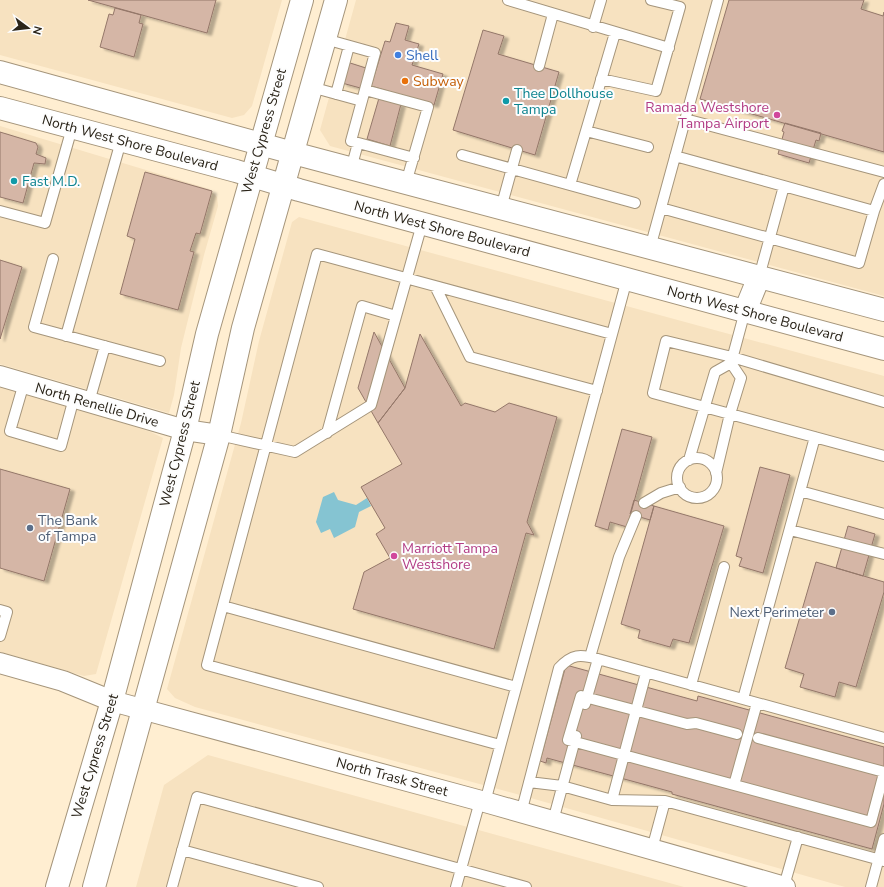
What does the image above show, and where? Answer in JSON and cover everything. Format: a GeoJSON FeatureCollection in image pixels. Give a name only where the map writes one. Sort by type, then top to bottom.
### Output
{"type":"FeatureCollection","features":[{"type":"Feature","properties":{"kind":"main road","name":"West Cypress Street"},"geometry":{"type":"LineString","coordinates":[[57,887],[112,701],[185,430],[207,334],[302,0]]}},
{"type":"Feature","properties":{"kind":"main road"},"geometry":{"type":"LineString","coordinates":[[94,887],[219,435],[243,328],[336,0]]}},
{"type":"Feature","properties":{"kind":"main road"},"geometry":{"type":"LineString","coordinates":[[0,72],[351,169],[884,310]]}},
{"type":"Feature","properties":{"kind":"main road","name":"North West Shore Boulevard"},"geometry":{"type":"LineString","coordinates":[[0,108],[884,349]]}},
{"type":"Feature","properties":{"kind":"main road"},"geometry":{"type":"LineString","coordinates":[[745,311],[759,277]]}},
{"type":"Feature","properties":{"kind":"street","name":"North Renellie Drive"},"geometry":{"type":"LineString","coordinates":[[0,376],[185,430],[219,435]]}},
{"type":"Feature","properties":{"kind":"street","name":"North Trask Street"},"geometry":{"type":"LineString","coordinates":[[0,663],[63,681],[112,701],[521,812],[784,887]]}},
{"type":"Feature","properties":{"kind":"lane"},"geometry":{"type":"LineString","coordinates":[[508,0],[593,27],[669,48]]}},
{"type":"Feature","properties":{"kind":"lane"},"geometry":{"type":"LineString","coordinates":[[593,27],[601,0]]}},
{"type":"Feature","properties":{"kind":"lane"},"geometry":{"type":"LineString","coordinates":[[601,79],[656,92],[680,7],[651,0]]}},
{"type":"Feature","properties":{"kind":"lane"},"geometry":{"type":"LineString","coordinates":[[650,248],[718,0]]}},
{"type":"Feature","properties":{"kind":"lane"},"geometry":{"type":"LineString","coordinates":[[539,66],[553,14]]}},
{"type":"Feature","properties":{"kind":"lane"},"geometry":{"type":"LineString","coordinates":[[570,185],[615,33]]}},
{"type":"Feature","properties":{"kind":"lane"},"geometry":{"type":"LineString","coordinates":[[325,39],[375,53],[351,141],[414,158]]}},
{"type":"Feature","properties":{"kind":"lane"},"geometry":{"type":"LineString","coordinates":[[336,94],[349,46]]}},
{"type":"Feature","properties":{"kind":"lane"},"geometry":{"type":"LineString","coordinates":[[311,87],[362,101]]}},
{"type":"Feature","properties":{"kind":"lane"},"geometry":{"type":"LineString","coordinates":[[365,90],[428,107],[406,183]]}},
{"type":"Feature","properties":{"kind":"lane"},"geometry":{"type":"LineString","coordinates":[[685,119],[884,172]]}},
{"type":"Feature","properties":{"kind":"lane"},"geometry":{"type":"LineString","coordinates":[[0,211],[45,223],[72,128]]}},
{"type":"Feature","properties":{"kind":"lane"},"geometry":{"type":"LineString","coordinates":[[586,131],[648,147]]}},
{"type":"Feature","properties":{"kind":"lane"},"geometry":{"type":"LineString","coordinates":[[66,336],[121,141]]}},
{"type":"Feature","properties":{"kind":"lane"},"geometry":{"type":"LineString","coordinates":[[351,169],[358,143]]}},
{"type":"Feature","properties":{"kind":"lane"},"geometry":{"type":"LineString","coordinates":[[501,208],[517,150]]}},
{"type":"Feature","properties":{"kind":"lane"},"geometry":{"type":"LineString","coordinates":[[462,155],[636,203]]}},
{"type":"Feature","properties":{"kind":"lane"},"geometry":{"type":"LineString","coordinates":[[675,156],[874,211]]}},
{"type":"Feature","properties":{"kind":"lane"},"geometry":{"type":"LineString","coordinates":[[661,208],[859,263],[874,211],[884,184]]}},
{"type":"Feature","properties":{"kind":"lane"},"geometry":{"type":"LineString","coordinates":[[759,277],[784,186]]}},
{"type":"Feature","properties":{"kind":"lane"},"geometry":{"type":"LineString","coordinates":[[219,435],[295,452],[371,405],[422,224]]}},
{"type":"Feature","properties":{"kind":"lane"},"geometry":{"type":"LineString","coordinates":[[500,745],[207,665],[318,254],[612,334]]}},
{"type":"Feature","properties":{"kind":"lane"},"geometry":{"type":"LineString","coordinates":[[53,259],[34,328],[160,361]]}},
{"type":"Feature","properties":{"kind":"lane"},"geometry":{"type":"LineString","coordinates":[[456,887],[500,745],[627,279]]}},
{"type":"Feature","properties":{"kind":"lane"},"geometry":{"type":"LineString","coordinates":[[435,286],[470,357],[597,391]]}},
{"type":"Feature","properties":{"kind":"lane"},"geometry":{"type":"LineString","coordinates":[[327,433],[362,306],[396,316]]}},
{"type":"Feature","properties":{"kind":"lane"},"geometry":{"type":"LineString","coordinates":[[689,460],[715,372],[732,360],[745,311]]}},
{"type":"Feature","properties":{"kind":"lane"},"geometry":{"type":"LineString","coordinates":[[884,402],[666,341],[653,393],[884,456]]}},
{"type":"Feature","properties":{"kind":"lane"},"geometry":{"type":"LineString","coordinates":[[24,383],[10,431],[61,446],[105,346]]}},
{"type":"Feature","properties":{"kind":"lane"},"geometry":{"type":"LineString","coordinates":[[716,473],[709,462],[696,458],[689,460],[680,469],[678,475],[680,487],[689,496],[702,497],[708,495],[716,485],[716,473],[730,414],[741,378],[732,360]]}},
{"type":"Feature","properties":{"kind":"lane"},"geometry":{"type":"LineString","coordinates":[[743,699],[815,438]]}},
{"type":"Feature","properties":{"kind":"lane"},"geometry":{"type":"LineString","coordinates":[[644,503],[661,494],[680,487]]}},
{"type":"Feature","properties":{"kind":"lane"},"geometry":{"type":"LineString","coordinates":[[800,491],[884,514]]}},
{"type":"Feature","properties":{"kind":"lane"},"geometry":{"type":"LineString","coordinates":[[553,821],[618,557],[636,516]]}},
{"type":"Feature","properties":{"kind":"lane"},"geometry":{"type":"LineString","coordinates":[[790,530],[884,554]]}},
{"type":"Feature","properties":{"kind":"lane"},"geometry":{"type":"LineString","coordinates":[[691,685],[724,567]]}},
{"type":"Feature","properties":{"kind":"lane"},"geometry":{"type":"LineString","coordinates":[[223,606],[516,687]]}},
{"type":"Feature","properties":{"kind":"lane"},"geometry":{"type":"LineString","coordinates":[[0,610],[7,612],[0,636]]}},
{"type":"Feature","properties":{"kind":"lane"},"geometry":{"type":"LineString","coordinates":[[521,812],[559,668],[568,658],[576,656],[594,658],[884,738]]}},
{"type":"Feature","properties":{"kind":"lane"},"geometry":{"type":"LineString","coordinates":[[612,800],[646,673]]}},
{"type":"Feature","properties":{"kind":"lane"},"geometry":{"type":"LineString","coordinates":[[737,734],[696,723],[687,724],[581,696],[568,740],[871,822],[884,772],[758,738]]}},
{"type":"Feature","properties":{"kind":"lane"},"geometry":{"type":"LineString","coordinates":[[734,785],[756,703]]}},
{"type":"Feature","properties":{"kind":"lane"},"geometry":{"type":"LineString","coordinates":[[529,782],[562,786],[612,800],[665,801],[881,860]]}},
{"type":"Feature","properties":{"kind":"lane"},"geometry":{"type":"LineString","coordinates":[[172,887],[197,797],[526,887]]}},
{"type":"Feature","properties":{"kind":"lane"},"geometry":{"type":"LineString","coordinates":[[652,849],[665,801]]}},
{"type":"Feature","properties":{"kind":"lane"},"geometry":{"type":"LineString","coordinates":[[784,887],[798,837]]}},
{"type":"Feature","properties":{"kind":"lane"},"geometry":{"type":"LineString","coordinates":[[872,887],[881,860],[884,839]]}},
{"type":"Feature","properties":{"kind":"lane"},"geometry":{"type":"LineString","coordinates":[[182,850],[318,887]]}},
{"type":"Feature","properties":{"kind":"shaded area"},"geometry":{"type":"Polygon","coordinates":[[[0,0],[282,0],[252,106],[244,115],[232,118],[0,55],[0,0]]]}},
{"type":"Feature","properties":{"kind":"shaded area"},"geometry":{"type":"Polygon","coordinates":[[[356,0],[884,0],[884,296],[330,146],[320,130],[356,0]]]}},
{"type":"Feature","properties":{"kind":"shaded area"},"geometry":{"type":"Polygon","coordinates":[[[0,126],[209,189],[217,197],[218,206],[181,348],[174,395],[169,413],[0,364],[0,126]]]}},
{"type":"Feature","properties":{"kind":"shaded area"},"geometry":{"type":"Polygon","coordinates":[[[299,217],[884,376],[884,887],[845,887],[513,793],[195,707],[175,698],[167,689],[241,423],[259,341],[292,222],[299,217]]]}},
{"type":"Feature","properties":{"kind":"shaded area"},"geometry":{"type":"Polygon","coordinates":[[[0,384],[151,432],[163,438],[96,674],[84,676],[0,652],[0,384]]]}},
{"type":"Feature","properties":{"kind":"shaded area"},"geometry":{"type":"Polygon","coordinates":[[[208,755],[684,887],[136,887],[164,785],[208,755]]]}},
{"type":"Feature","properties":{"kind":"water"},"geometry":{"type":"Polygon","coordinates":[[[334,492],[338,500],[356,505],[367,498],[371,506],[359,512],[355,527],[334,538],[330,529],[321,533],[316,522],[323,497],[334,492]]]}},
{"type":"Feature","properties":{"kind":"building"},"geometry":{"type":"Polygon","coordinates":[[[88,0],[216,0],[207,33],[88,0]]]}},
{"type":"Feature","properties":{"kind":"building"},"geometry":{"type":"Polygon","coordinates":[[[729,0],[864,0],[861,9],[883,16],[884,12],[884,152],[700,99],[729,0]]]}},
{"type":"Feature","properties":{"kind":"building"},"geometry":{"type":"Polygon","coordinates":[[[115,8],[141,15],[139,23],[143,24],[134,57],[100,47],[109,14],[113,15],[115,8]]]}},
{"type":"Feature","properties":{"kind":"building","name":"Shell"},"geometry":{"type":"Polygon","coordinates":[[[396,23],[409,26],[405,40],[419,44],[412,65],[443,74],[434,105],[371,86],[385,41],[390,42],[396,23]]]}},
{"type":"Feature","properties":{"kind":"building","name":"Thee Dollhouse Tampa"},"geometry":{"type":"Polygon","coordinates":[[[483,30],[504,36],[498,54],[559,72],[535,155],[453,130],[483,30]]]}},
{"type":"Feature","properties":{"kind":"building"},"geometry":{"type":"Polygon","coordinates":[[[347,62],[369,69],[364,89],[342,83],[347,62]]]}},
{"type":"Feature","properties":{"kind":"building","name":"Shell"},"geometry":{"type":"Polygon","coordinates":[[[379,98],[401,104],[390,146],[367,139],[379,98]]]}},
{"type":"Feature","properties":{"kind":"building"},"geometry":{"type":"Polygon","coordinates":[[[785,123],[821,133],[819,141],[816,140],[809,163],[778,154],[785,123]]]}},
{"type":"Feature","properties":{"kind":"building","name":"Fast M.D."},"geometry":{"type":"Polygon","coordinates":[[[0,132],[36,143],[38,147],[36,154],[46,158],[45,164],[34,163],[23,203],[0,197],[0,132]]]}},
{"type":"Feature","properties":{"kind":"building"},"geometry":{"type":"Polygon","coordinates":[[[145,172],[212,191],[200,234],[196,233],[190,251],[194,252],[178,310],[120,294],[135,239],[127,236],[145,172]]]}},
{"type":"Feature","properties":{"kind":"building"},"geometry":{"type":"Polygon","coordinates":[[[0,260],[22,267],[0,339],[0,260]]]}},
{"type":"Feature","properties":{"kind":"building"},"geometry":{"type":"Polygon","coordinates":[[[374,332],[405,388],[378,423],[358,388],[374,332]]]}},
{"type":"Feature","properties":{"kind":"building"},"geometry":{"type":"Polygon","coordinates":[[[420,334],[461,406],[465,403],[495,412],[509,403],[557,417],[527,522],[534,535],[526,533],[494,649],[353,609],[364,572],[390,558],[376,534],[385,528],[361,487],[402,464],[378,423],[405,388],[420,334]]]}},
{"type":"Feature","properties":{"kind":"building"},"geometry":{"type":"Polygon","coordinates":[[[622,429],[652,437],[627,527],[610,522],[608,530],[595,526],[622,429]]]}},
{"type":"Feature","properties":{"kind":"building"},"geometry":{"type":"Polygon","coordinates":[[[760,467],[790,475],[763,573],[739,566],[742,558],[736,556],[760,467]]]}},
{"type":"Feature","properties":{"kind":"building","name":"The Bank of Tampa"},"geometry":{"type":"Polygon","coordinates":[[[0,469],[70,489],[44,581],[0,568],[0,469]]]}},
{"type":"Feature","properties":{"kind":"building"},"geometry":{"type":"Polygon","coordinates":[[[634,500],[654,506],[650,520],[630,514],[634,500]]]}},
{"type":"Feature","properties":{"kind":"building"},"geometry":{"type":"Polygon","coordinates":[[[654,506],[724,526],[689,643],[673,639],[670,647],[638,638],[640,630],[621,624],[654,506]]]}},
{"type":"Feature","properties":{"kind":"building"},"geometry":{"type":"Polygon","coordinates":[[[848,526],[875,534],[863,576],[836,568],[848,526]]]}},
{"type":"Feature","properties":{"kind":"building"},"geometry":{"type":"Polygon","coordinates":[[[816,562],[884,582],[884,592],[856,687],[839,682],[835,697],[800,687],[804,674],[785,668],[816,562]]]}},
{"type":"Feature","properties":{"kind":"building"},"geometry":{"type":"Polygon","coordinates":[[[566,665],[697,701],[698,696],[884,747],[884,804],[872,849],[547,758],[546,763],[540,761],[566,665]]]}},
{"type":"Feature","properties":{"kind":"place","name":"Shell"},"geometry":{"type":"Point","coordinates":[398,55]}},
{"type":"Feature","properties":{"kind":"place","name":"Subway"},"geometry":{"type":"Point","coordinates":[405,81]}},
{"type":"Feature","properties":{"kind":"place","name":"Thee Dollhouse Tampa"},"geometry":{"type":"Point","coordinates":[506,101]}},
{"type":"Feature","properties":{"kind":"place","name":"Ramada Westshore Tampa Airport"},"geometry":{"type":"Point","coordinates":[777,115]}},
{"type":"Feature","properties":{"kind":"place","name":"Fast M.D."},"geometry":{"type":"Point","coordinates":[14,181]}},
{"type":"Feature","properties":{"kind":"place","name":"The Bank of Tampa"},"geometry":{"type":"Point","coordinates":[30,528]}},
{"type":"Feature","properties":{"kind":"place","name":"Marriott Tampa Westshore"},"geometry":{"type":"Point","coordinates":[394,556]}},
{"type":"Feature","properties":{"kind":"place","name":"Next Perimeter"},"geometry":{"type":"Point","coordinates":[832,612]}}]}
